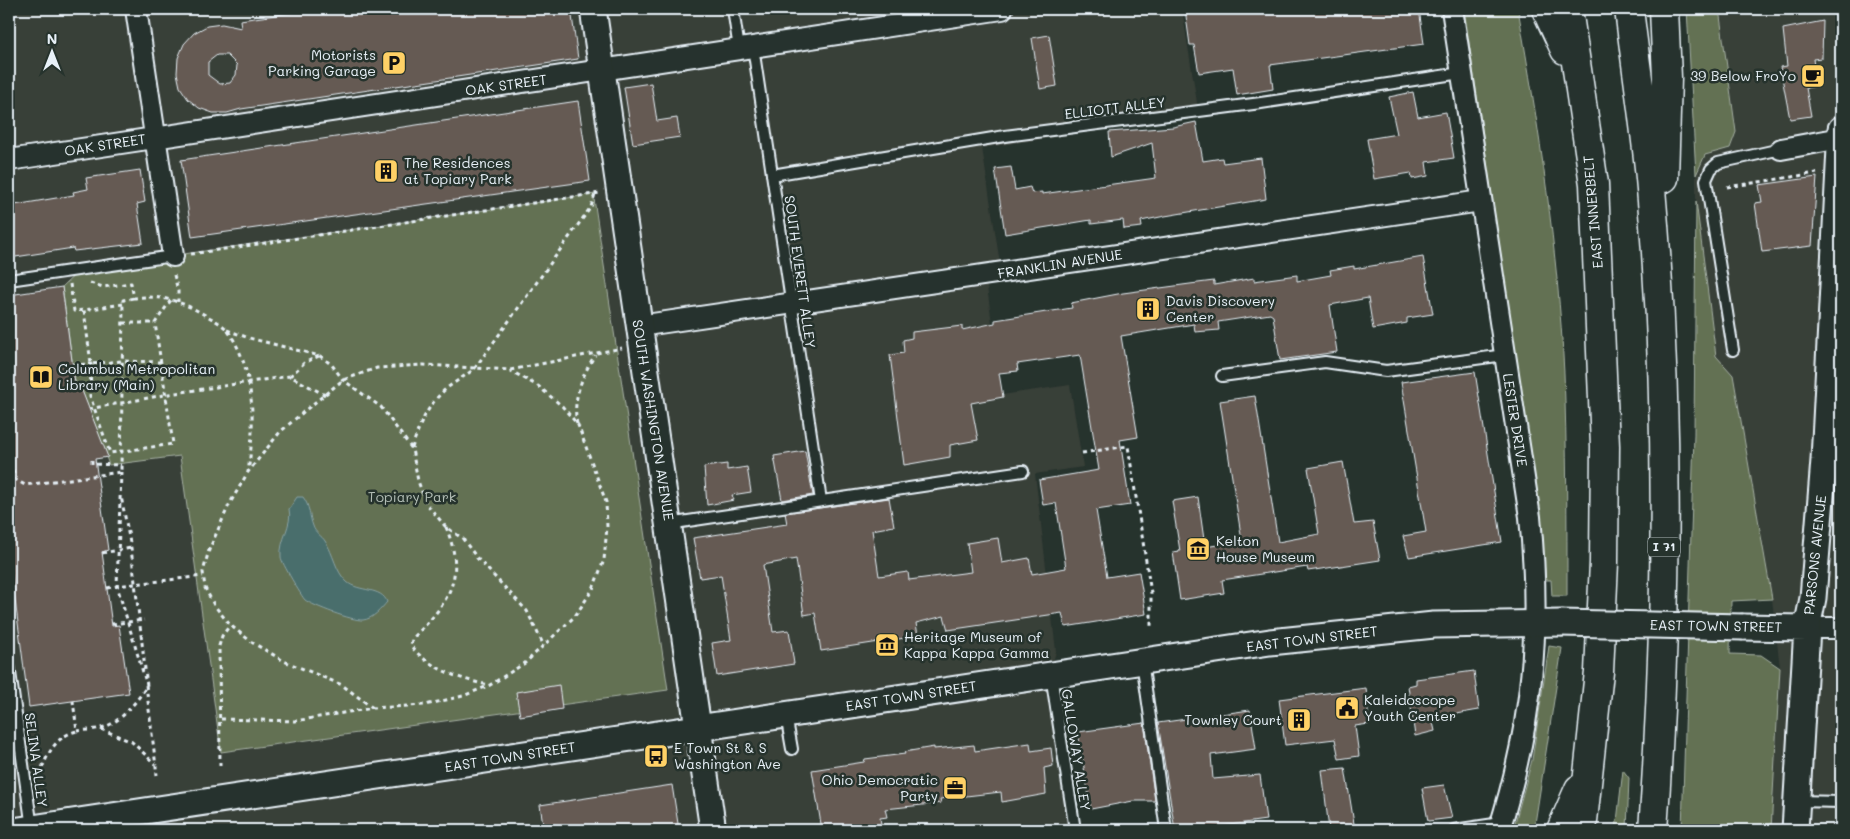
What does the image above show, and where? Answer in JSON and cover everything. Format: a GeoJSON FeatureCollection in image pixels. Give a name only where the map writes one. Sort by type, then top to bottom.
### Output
{"type":"FeatureCollection","features":[{"type":"Feature","properties":{"kind":"highway"},"geometry":{"type":"LineString","coordinates":[[1546,9],[1577,75]]}},
{"type":"Feature","properties":{"kind":"highway","name":"EAST INNERBELT"},"geometry":{"type":"LineString","coordinates":[[1568,9],[1594,184],[1603,387],[1604,562],[1599,672],[1588,767]]}},
{"type":"Feature","properties":{"kind":"highway","name":"I 71"},"geometry":{"type":"LineString","coordinates":[[1629,9],[1651,189],[1660,314],[1666,488],[1660,719],[1653,830]]}},
{"type":"Feature","properties":{"kind":"highway"},"geometry":{"type":"LineString","coordinates":[[1660,314],[1667,78],[1664,9]]}},
{"type":"Feature","properties":{"kind":"highway"},"geometry":{"type":"LineString","coordinates":[[1561,830],[1588,767]]}},
{"type":"Feature","properties":{"kind":"highway"},"geometry":{"type":"LineString","coordinates":[[1582,830],[1588,767]]}},
{"type":"Feature","properties":{"kind":"street"},"geometry":{"type":"LineString","coordinates":[[136,9],[172,263]]}},
{"type":"Feature","properties":{"kind":"street","name":"SOUTH WASHINGTON AVENUE"},"geometry":{"type":"LineString","coordinates":[[593,9],[602,71],[606,192],[640,336],[713,830]]}},
{"type":"Feature","properties":{"kind":"street","name":"OAK STREET"},"geometry":{"type":"LineString","coordinates":[[9,160],[1002,9]]}},
{"type":"Feature","properties":{"kind":"street","name":"LESTER DRIVE"},"geometry":{"type":"LineString","coordinates":[[1452,9],[1530,517],[1536,576],[1535,622],[1527,719],[1516,774],[1500,827]]}},
{"type":"Feature","properties":{"kind":"street","name":"PARSONS AVENUE"},"geometry":{"type":"LineString","coordinates":[[1795,830],[1807,628],[1833,460],[1841,129]]}},
{"type":"Feature","properties":{"kind":"street"},"geometry":{"type":"LineString","coordinates":[[1781,149],[1841,138]]}},
{"type":"Feature","properties":{"kind":"street","name":"FRANKLIN AVENUE"},"geometry":{"type":"LineString","coordinates":[[640,336],[791,304],[1481,201]]}},
{"type":"Feature","properties":{"kind":"street","name":"EAST TOWN STREET"},"geometry":{"type":"LineString","coordinates":[[26,829],[1270,642],[1434,625],[1535,622],[1807,628]]}},
{"type":"Feature","properties":{"kind":"street"},"geometry":{"type":"LineString","coordinates":[[1807,628],[1841,628]]}},
{"type":"Feature","properties":{"kind":"lane","name":"SOUTH EVERETT ALLEY"},"geometry":{"type":"LineString","coordinates":[[733,9],[746,48],[772,175],[821,501]]}},
{"type":"Feature","properties":{"kind":"lane","name":"ELLIOTT ALLEY"},"geometry":{"type":"LineString","coordinates":[[772,175],[1005,136],[1260,103],[1461,73]]}},
{"type":"Feature","properties":{"kind":"lane"},"geometry":{"type":"LineString","coordinates":[[1733,350],[1706,180],[1711,170],[1718,163],[1781,149]]}},
{"type":"Feature","properties":{"kind":"lane"},"geometry":{"type":"LineString","coordinates":[[9,280],[172,263]]}},
{"type":"Feature","properties":{"kind":"lane"},"geometry":{"type":"LineString","coordinates":[[1222,376],[1326,362],[1386,371],[1505,355]]}},
{"type":"Feature","properties":{"kind":"lane"},"geometry":{"type":"LineString","coordinates":[[668,524],[1023,471]]}},
{"type":"Feature","properties":{"kind":"lane"},"geometry":{"type":"LineString","coordinates":[[1142,661],[1166,830]]}},
{"type":"Feature","properties":{"kind":"lane","name":"SELINA ALLEY"},"geometry":{"type":"LineString","coordinates":[[9,665],[26,829]]}},
{"type":"Feature","properties":{"kind":"lane","name":"GALLOWAY ALLEY"},"geometry":{"type":"LineString","coordinates":[[1051,674],[1075,830]]}},
{"type":"Feature","properties":{"kind":"lane"},"geometry":{"type":"LineString","coordinates":[[786,715],[792,749]]}},
{"type":"Feature","properties":{"kind":"lane"},"geometry":{"type":"LineString","coordinates":[[1797,801],[1841,802]]}},
{"type":"Feature","properties":{"kind":"lane"},"geometry":{"type":"LineString","coordinates":[[1454,830],[1500,827]]}},
{"type":"Feature","properties":{"kind":"path"},"geometry":{"type":"LineString","coordinates":[[1727,186],[1820,173]]}},
{"type":"Feature","properties":{"kind":"path"},"geometry":{"type":"LineString","coordinates":[[178,302],[178,291],[172,263],[606,192]]}},
{"type":"Feature","properties":{"kind":"path"},"geometry":{"type":"LineString","coordinates":[[412,449],[418,427],[429,407],[447,388],[464,379],[475,368],[591,207],[606,192]]}},
{"type":"Feature","properties":{"kind":"path"},"geometry":{"type":"LineString","coordinates":[[77,282],[70,283],[74,311],[123,304]]}},
{"type":"Feature","properties":{"kind":"path"},"geometry":{"type":"LineString","coordinates":[[84,282],[103,287],[131,283],[134,298]]}},
{"type":"Feature","properties":{"kind":"path"},"geometry":{"type":"LineString","coordinates":[[157,776],[142,620],[121,496],[123,300],[157,297],[178,302],[206,315],[227,330],[249,338],[320,356],[332,365],[343,380],[381,407],[412,449],[418,481],[426,503],[445,526],[463,539],[477,558],[527,610],[544,646]]}},
{"type":"Feature","properties":{"kind":"path"},"geometry":{"type":"LineString","coordinates":[[84,310],[92,364],[90,396],[110,452],[121,451],[174,444],[155,323],[171,300]]}},
{"type":"Feature","properties":{"kind":"path"},"geometry":{"type":"LineString","coordinates":[[123,323],[155,323]]}},
{"type":"Feature","properties":{"kind":"path"},"geometry":{"type":"LineString","coordinates":[[227,330],[243,362],[252,409],[253,440],[248,472]]}},
{"type":"Feature","properties":{"kind":"path"},"geometry":{"type":"LineString","coordinates":[[373,708],[342,685],[284,661],[253,643],[230,625],[214,605],[205,588],[203,576],[209,550],[229,505],[248,472],[280,432],[343,380],[377,368],[424,365],[510,370],[595,354],[640,336]]}},
{"type":"Feature","properties":{"kind":"path"},"geometry":{"type":"LineString","coordinates":[[221,719],[295,720],[373,708],[425,705],[463,696],[490,685],[525,663],[575,616],[593,589],[604,560],[607,527],[606,502],[575,413],[582,376],[595,354]]}},
{"type":"Feature","properties":{"kind":"path"},"geometry":{"type":"LineString","coordinates":[[89,409],[166,394],[290,376],[304,363],[320,356]]}},
{"type":"Feature","properties":{"kind":"path"},"geometry":{"type":"LineString","coordinates":[[72,365],[121,361],[161,362]]}},
{"type":"Feature","properties":{"kind":"path"},"geometry":{"type":"LineString","coordinates":[[510,370],[544,391],[562,406],[578,425]]}},
{"type":"Feature","properties":{"kind":"path"},"geometry":{"type":"LineString","coordinates":[[290,376],[325,395]]}},
{"type":"Feature","properties":{"kind":"path"},"geometry":{"type":"LineString","coordinates":[[1082,452],[1128,446],[1151,593],[1151,626]]}},
{"type":"Feature","properties":{"kind":"path"},"geometry":{"type":"LineString","coordinates":[[92,460],[92,464],[121,465]]}},
{"type":"Feature","properties":{"kind":"path"},"geometry":{"type":"LineString","coordinates":[[13,470],[16,480],[25,485],[121,472]]}},
{"type":"Feature","properties":{"kind":"path"},"geometry":{"type":"LineString","coordinates":[[121,496],[119,503],[117,586],[147,686]]}},
{"type":"Feature","properties":{"kind":"path"},"geometry":{"type":"LineString","coordinates":[[445,526],[455,555],[455,576],[445,601],[412,639],[412,646],[416,652],[449,674],[470,682],[490,685]]}},
{"type":"Feature","properties":{"kind":"path"},"geometry":{"type":"LineString","coordinates":[[102,553],[131,548]]}},
{"type":"Feature","properties":{"kind":"path"},"geometry":{"type":"LineString","coordinates":[[107,588],[203,576]]}},
{"type":"Feature","properties":{"kind":"path"},"geometry":{"type":"LineString","coordinates":[[112,624],[142,620]]}},
{"type":"Feature","properties":{"kind":"path"},"geometry":{"type":"LineString","coordinates":[[220,766],[219,646],[222,636],[230,625]]}},
{"type":"Feature","properties":{"kind":"path"},"geometry":{"type":"LineString","coordinates":[[38,778],[53,745],[60,737],[77,731],[100,729],[117,720],[127,712],[147,686]]}},
{"type":"Feature","properties":{"kind":"path"},"geometry":{"type":"LineString","coordinates":[[73,701],[77,731]]}},
{"type":"Feature","properties":{"kind":"path"},"geometry":{"type":"LineString","coordinates":[[100,729],[132,742],[156,765]]}},
{"type":"Feature","properties":{"kind":"shaded area"},"geometry":{"type":"Polygon","coordinates":[[[9,9],[1182,9],[1199,115],[982,148],[1001,270],[985,273],[1002,395],[1070,385],[1083,467],[1035,474],[1056,651],[1050,674],[1075,830],[9,830],[9,9]]]}},
{"type":"Feature","properties":{"kind":"shaded area"},"geometry":{"type":"Polygon","coordinates":[[[1719,9],[1841,9],[1841,830],[1771,830],[1780,668],[1772,599],[1733,376],[1716,356],[1696,201],[1696,175],[1705,155],[1730,148],[1736,132],[1719,9]]]}},
{"type":"Feature","properties":{"kind":"green space"},"geometry":{"type":"Polygon","coordinates":[[[1464,9],[1518,9],[1547,190],[1561,327],[1566,429],[1567,596],[1552,596],[1551,580],[1546,580],[1536,490],[1464,9]]]}},
{"type":"Feature","properties":{"kind":"green space"},"geometry":{"type":"Polygon","coordinates":[[[1687,9],[1719,9],[1736,132],[1730,148],[1705,155],[1696,175],[1687,9]]]}},
{"type":"Feature","properties":{"kind":"green space","name":"Topiary Park"},"geometry":{"type":"Polygon","coordinates":[[[595,194],[594,199],[668,690],[221,752],[180,456],[109,465],[81,388],[76,390],[62,287],[81,269],[595,194]]]}},
{"type":"Feature","properties":{"kind":"green space"},"geometry":{"type":"Polygon","coordinates":[[[1696,201],[1716,356],[1733,375],[1772,599],[1731,601],[1730,654],[1761,655],[1780,668],[1771,830],[1682,830],[1694,434],[1696,201]]]}},
{"type":"Feature","properties":{"kind":"green space"},"geometry":{"type":"Polygon","coordinates":[[[1549,646],[1562,648],[1534,830],[1513,830],[1532,760],[1549,646]]]}},
{"type":"Feature","properties":{"kind":"green space"},"geometry":{"type":"Polygon","coordinates":[[[1623,770],[1629,778],[1627,830],[1616,830],[1623,770]]]}},
{"type":"Feature","properties":{"kind":"water"},"geometry":{"type":"Polygon","coordinates":[[[297,497],[303,497],[305,500],[314,528],[324,539],[343,578],[352,585],[375,592],[384,597],[387,602],[373,616],[358,620],[342,616],[309,603],[300,593],[281,557],[282,545],[290,515],[289,509],[297,497]]]}},
{"type":"Feature","properties":{"kind":"building","name":"Motorists Parking Garage"},"geometry":{"type":"Polygon","coordinates":[[[320,9],[571,9],[578,59],[241,109],[227,113],[213,113],[199,108],[188,99],[180,87],[177,73],[178,58],[184,44],[194,33],[207,26],[222,24],[241,28],[240,20],[320,9]],[[217,55],[208,62],[208,75],[220,84],[230,83],[236,75],[237,65],[227,55],[217,55]]]}},
{"type":"Feature","properties":{"kind":"building"},"geometry":{"type":"Polygon","coordinates":[[[1185,9],[1419,9],[1424,44],[1270,65],[1273,89],[1237,95],[1233,68],[1199,73],[1194,45],[1190,45],[1185,9]]]}},
{"type":"Feature","properties":{"kind":"building"},"geometry":{"type":"Polygon","coordinates":[[[1823,21],[1822,58],[1813,59],[1817,86],[1806,88],[1811,116],[1790,119],[1780,67],[1787,66],[1783,29],[1823,21]]]}},
{"type":"Feature","properties":{"kind":"building"},"geometry":{"type":"Polygon","coordinates":[[[1049,35],[1057,86],[1040,89],[1032,38],[1049,35]]]}},
{"type":"Feature","properties":{"kind":"building"},"geometry":{"type":"Polygon","coordinates":[[[651,83],[657,121],[677,118],[680,137],[633,144],[624,87],[651,83]]]}},
{"type":"Feature","properties":{"kind":"building"},"geometry":{"type":"Polygon","coordinates":[[[1413,92],[1418,117],[1446,112],[1454,158],[1426,162],[1428,176],[1412,179],[1411,173],[1374,179],[1367,139],[1397,134],[1389,97],[1413,92]]]}},
{"type":"Feature","properties":{"kind":"building","name":"The Residences at Topiary Park"},"geometry":{"type":"Polygon","coordinates":[[[578,101],[590,181],[192,237],[181,160],[578,101]]]}},
{"type":"Feature","properties":{"kind":"building"},"geometry":{"type":"Polygon","coordinates":[[[1196,122],[1203,161],[1222,158],[1223,163],[1261,158],[1266,199],[1141,221],[1142,227],[1124,229],[1123,220],[1091,224],[1091,220],[1005,234],[995,169],[1011,167],[1015,190],[1030,187],[1032,193],[1042,192],[1042,194],[1156,178],[1152,143],[1111,157],[1109,132],[1173,127],[1196,122]]]}},
{"type":"Feature","properties":{"kind":"building"},"geometry":{"type":"Polygon","coordinates":[[[140,170],[145,202],[137,204],[143,243],[74,251],[73,248],[9,258],[9,206],[74,195],[73,192],[88,189],[86,178],[140,170]]]}},
{"type":"Feature","properties":{"kind":"building"},"geometry":{"type":"Polygon","coordinates":[[[1817,177],[1812,246],[1762,252],[1755,203],[1762,202],[1759,185],[1817,177]]]}},
{"type":"Feature","properties":{"kind":"building"},"geometry":{"type":"Polygon","coordinates":[[[1423,257],[1433,314],[1407,318],[1407,323],[1373,329],[1368,298],[1330,305],[1337,352],[1280,360],[1273,316],[1270,314],[1218,322],[1219,330],[1195,332],[1194,324],[1121,336],[1138,437],[1120,440],[1130,505],[1096,510],[1107,577],[1139,572],[1146,614],[1065,627],[1062,613],[948,630],[944,616],[916,623],[918,636],[821,651],[815,613],[804,615],[796,559],[763,565],[773,632],[789,630],[794,664],[717,676],[712,643],[731,640],[721,575],[700,578],[693,538],[787,524],[785,513],[889,498],[894,526],[872,530],[879,576],[908,572],[909,580],[971,572],[967,543],[998,538],[1002,563],[1029,558],[1032,574],[1066,568],[1056,503],[1043,505],[1039,480],[1099,470],[1080,355],[1017,364],[1018,371],[999,373],[1003,397],[971,403],[978,440],[950,445],[950,457],[904,465],[890,355],[904,353],[903,340],[912,338],[912,332],[962,326],[962,330],[995,323],[995,320],[1072,308],[1071,303],[1123,293],[1214,281],[1214,285],[1254,278],[1254,281],[1297,275],[1297,281],[1331,275],[1330,270],[1354,266],[1354,269],[1423,257]]]}},
{"type":"Feature","properties":{"kind":"building"},"geometry":{"type":"Polygon","coordinates":[[[62,287],[76,390],[81,388],[108,457],[95,459],[108,550],[102,552],[112,626],[119,625],[129,693],[29,707],[9,554],[9,295],[62,287]]]}},
{"type":"Feature","properties":{"kind":"building"},"geometry":{"type":"Polygon","coordinates":[[[1475,372],[1502,542],[1409,557],[1403,536],[1426,532],[1401,382],[1475,372]]]}},
{"type":"Feature","properties":{"kind":"building"},"geometry":{"type":"Polygon","coordinates":[[[1255,396],[1278,542],[1319,534],[1308,468],[1343,462],[1354,524],[1373,522],[1380,560],[1308,571],[1307,567],[1222,580],[1224,593],[1180,600],[1173,552],[1180,551],[1172,501],[1198,497],[1205,547],[1242,541],[1220,401],[1255,396]]]}},
{"type":"Feature","properties":{"kind":"building"},"geometry":{"type":"Polygon","coordinates":[[[805,451],[813,495],[782,500],[774,456],[805,451]]]}},
{"type":"Feature","properties":{"kind":"building"},"geometry":{"type":"Polygon","coordinates":[[[727,464],[727,470],[747,467],[751,492],[732,495],[734,500],[707,505],[704,467],[727,464]]]}},
{"type":"Feature","properties":{"kind":"building"},"geometry":{"type":"Polygon","coordinates":[[[1474,671],[1479,710],[1432,718],[1435,731],[1415,736],[1408,686],[1416,684],[1416,679],[1474,671]]]}},
{"type":"Feature","properties":{"kind":"building"},"geometry":{"type":"Polygon","coordinates":[[[559,685],[562,709],[520,716],[516,692],[559,685]]]}},
{"type":"Feature","properties":{"kind":"building"},"geometry":{"type":"Polygon","coordinates":[[[1366,688],[1369,724],[1355,726],[1359,756],[1339,759],[1335,739],[1285,745],[1279,699],[1366,688]]]}},
{"type":"Feature","properties":{"kind":"building"},"geometry":{"type":"Polygon","coordinates":[[[1250,710],[1256,749],[1211,755],[1213,779],[1260,775],[1266,820],[1193,830],[1175,830],[1158,723],[1250,710]]]}},
{"type":"Feature","properties":{"kind":"building"},"geometry":{"type":"Polygon","coordinates":[[[1144,723],[1155,801],[1133,801],[1091,809],[1078,732],[1144,723]]]}},
{"type":"Feature","properties":{"kind":"building"},"geometry":{"type":"Polygon","coordinates":[[[1030,743],[1031,751],[1051,748],[1053,766],[1044,768],[1046,794],[1002,802],[1001,792],[940,799],[941,803],[885,809],[887,817],[880,818],[882,830],[822,830],[812,770],[864,762],[865,759],[905,754],[904,752],[934,747],[934,749],[974,745],[975,751],[1030,743]]]}},
{"type":"Feature","properties":{"kind":"building"},"geometry":{"type":"Polygon","coordinates":[[[1345,768],[1355,830],[1329,830],[1322,770],[1345,768]]]}},
{"type":"Feature","properties":{"kind":"building"},"geometry":{"type":"Polygon","coordinates":[[[672,785],[679,830],[544,830],[540,805],[672,785]]]}},
{"type":"Feature","properties":{"kind":"building"},"geometry":{"type":"Polygon","coordinates":[[[1444,785],[1452,818],[1428,821],[1422,788],[1444,785]]]}},
{"type":"Feature","properties":{"kind":"place","name":"Motorists Parking Garage"},"geometry":{"type":"Point","coordinates":[394,63]}},
{"type":"Feature","properties":{"kind":"place","name":"39 Below FroYo"},"geometry":{"type":"Point","coordinates":[1813,76]}},
{"type":"Feature","properties":{"kind":"place","name":"The Residences at Topiary Park"},"geometry":{"type":"Point","coordinates":[386,171]}},
{"type":"Feature","properties":{"kind":"place","name":"Davis Discovery Center"},"geometry":{"type":"Point","coordinates":[1148,309]}},
{"type":"Feature","properties":{"kind":"place","name":"Columbus Metropolitan Library (Main)"},"geometry":{"type":"Point","coordinates":[41,377]}},
{"type":"Feature","properties":{"kind":"place","name":"Kelton House Museum"},"geometry":{"type":"Point","coordinates":[1198,549]}},
{"type":"Feature","properties":{"kind":"place","name":"Heritage Museum of Kappa Kappa Gamma"},"geometry":{"type":"Point","coordinates":[887,645]}},
{"type":"Feature","properties":{"kind":"place","name":"Kaleidoscope Youth Center"},"geometry":{"type":"Point","coordinates":[1347,708]}},
{"type":"Feature","properties":{"kind":"place","name":"Townley Court"},"geometry":{"type":"Point","coordinates":[1299,720]}},
{"type":"Feature","properties":{"kind":"place","name":"E Town St & S Washington Ave"},"geometry":{"type":"Point","coordinates":[656,756]}},
{"type":"Feature","properties":{"kind":"place","name":"Ohio Democratic Party"},"geometry":{"type":"Point","coordinates":[955,788]}}]}
